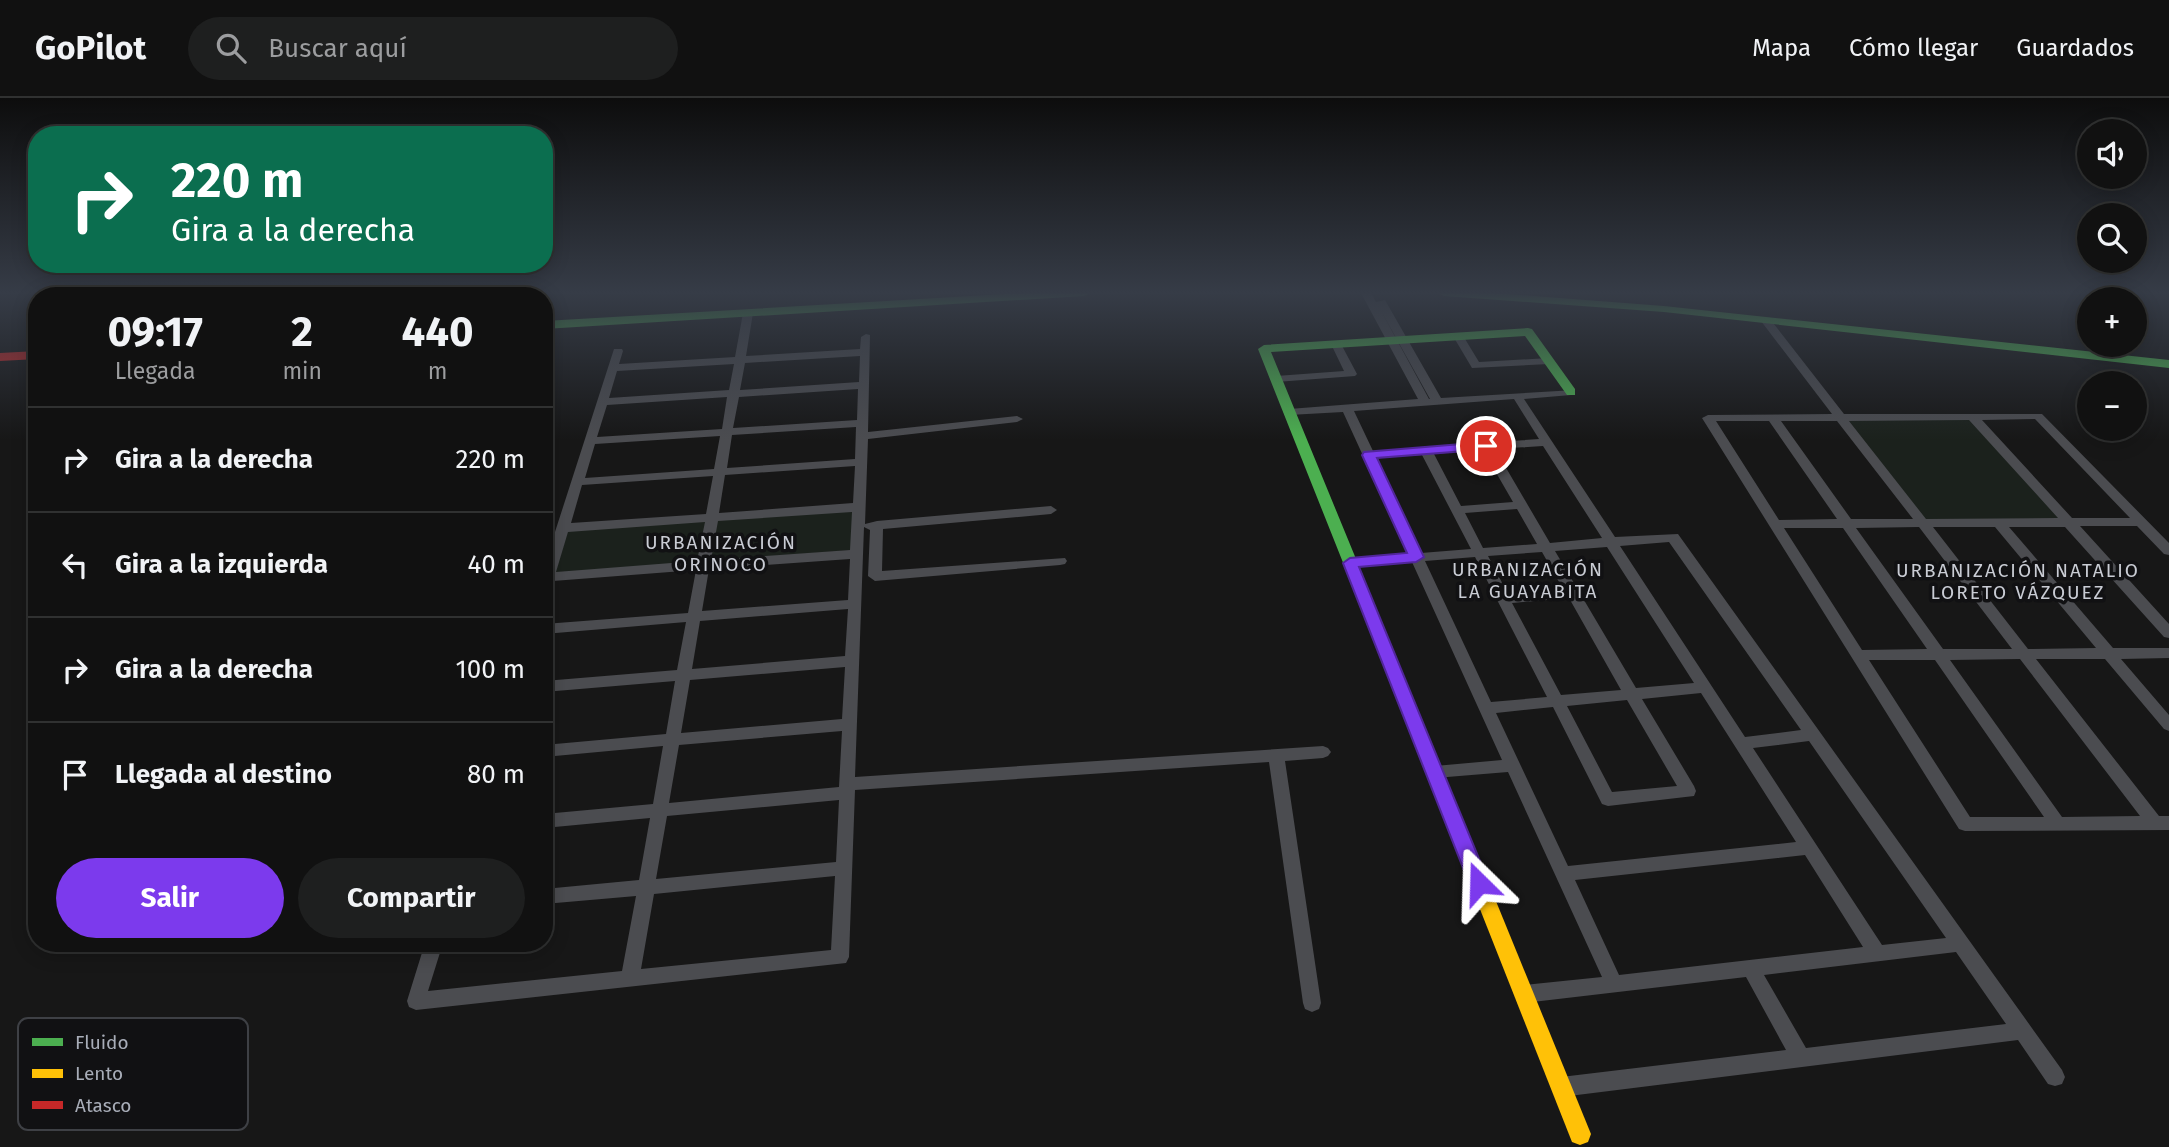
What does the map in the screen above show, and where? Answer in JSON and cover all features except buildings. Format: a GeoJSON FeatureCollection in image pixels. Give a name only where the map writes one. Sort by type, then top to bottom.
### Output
{"type":"FeatureCollection","features":[{"type":"Feature","properties":{"kind":"main road"},"geometry":{"type":"LineString","coordinates":[[1367,342],[1264,349],[1580,1134]]}},
{"type":"Feature","properties":{"kind":"main road"},"geometry":{"type":"LineString","coordinates":[[1536,342],[1571,392]]}},
{"type":"Feature","properties":{"kind":"main road"},"geometry":{"type":"LineString","coordinates":[[1962,342],[2169,364]]}},
{"type":"Feature","properties":{"kind":"main road"},"geometry":{"type":"LineString","coordinates":[[0,357],[28,355]]}},
{"type":"Feature","properties":{"kind":"street"},"geometry":{"type":"LineString","coordinates":[[631,979],[743,342]]}},
{"type":"Feature","properties":{"kind":"street"},"geometry":{"type":"LineString","coordinates":[[430,952],[415,1001],[840,957],[866,342]]}},
{"type":"Feature","properties":{"kind":"street"},"geometry":{"type":"LineString","coordinates":[[1398,342],[1431,402]]}},
{"type":"Feature","properties":{"kind":"street"},"geometry":{"type":"LineString","coordinates":[[1462,342],[1476,366],[1549,361]]}},
{"type":"Feature","properties":{"kind":"street"},"geometry":{"type":"LineString","coordinates":[[1783,342],[2024,654],[2162,823]]}},
{"type":"Feature","properties":{"kind":"street"},"geometry":{"type":"LineString","coordinates":[[1276,379],[1351,374],[1336,344]]}},
{"type":"Feature","properties":{"kind":"street"},"geometry":{"type":"LineString","coordinates":[[553,560],[618,351]]}},
{"type":"Feature","properties":{"kind":"street"},"geometry":{"type":"LineString","coordinates":[[613,368],[865,352]]}},
{"type":"Feature","properties":{"kind":"street"},"geometry":{"type":"LineString","coordinates":[[602,402],[864,386]]}},
{"type":"Feature","properties":{"kind":"street"},"geometry":{"type":"LineString","coordinates":[[1289,412],[1571,392]]}},
{"type":"Feature","properties":{"kind":"street"},"geometry":{"type":"LineString","coordinates":[[1517,396],[1877,953]]}},
{"type":"Feature","properties":{"kind":"street"},"geometry":{"type":"LineString","coordinates":[[1347,408],[1614,984]]}},
{"type":"Feature","properties":{"kind":"street"},"geometry":{"type":"LineString","coordinates":[[2162,823],[1965,824],[1708,418],[2038,416],[2169,551]]}},
{"type":"Feature","properties":{"kind":"street"},"geometry":{"type":"LineString","coordinates":[[1772,417],[2057,823]]}},
{"type":"Feature","properties":{"kind":"street"},"geometry":{"type":"LineString","coordinates":[[1973,417],[2169,633]]}},
{"type":"Feature","properties":{"kind":"street"},"geometry":{"type":"LineString","coordinates":[[590,441],[1017,419]]}},
{"type":"Feature","properties":{"kind":"street"},"geometry":{"type":"LineString","coordinates":[[1369,455],[1547,442]]}},
{"type":"Feature","properties":{"kind":"street"},"geometry":{"type":"LineString","coordinates":[[1426,451],[1608,799],[1688,791],[1486,446]]}},
{"type":"Feature","properties":{"kind":"street"},"geometry":{"type":"LineString","coordinates":[[577,482],[861,462]]}},
{"type":"Feature","properties":{"kind":"street"},"geometry":{"type":"LineString","coordinates":[[1457,510],[1521,505]]}},
{"type":"Feature","properties":{"kind":"street"},"geometry":{"type":"LineString","coordinates":[[563,528],[859,507]]}},
{"type":"Feature","properties":{"kind":"street"},"geometry":{"type":"LineString","coordinates":[[858,527],[1051,510]]}},
{"type":"Feature","properties":{"kind":"street"},"geometry":{"type":"LineString","coordinates":[[1775,524],[2141,522]]}},
{"type":"Feature","properties":{"kind":"street"},"geometry":{"type":"LineString","coordinates":[[1999,523],[2169,725]]}},
{"type":"Feature","properties":{"kind":"street"},"geometry":{"type":"LineString","coordinates":[[877,526],[875,576],[1060,561]]}},
{"type":"Feature","properties":{"kind":"street"},"geometry":{"type":"LineString","coordinates":[[1350,563],[1673,537],[2055,1077]]}},
{"type":"Feature","properties":{"kind":"street"},"geometry":{"type":"LineString","coordinates":[[553,581],[704,565],[857,554]]}},
{"type":"Feature","properties":{"kind":"street"},"geometry":{"type":"LineString","coordinates":[[1504,599],[1573,593]]}},
{"type":"Feature","properties":{"kind":"street"},"geometry":{"type":"LineString","coordinates":[[553,628],[855,604]]}},
{"type":"Feature","properties":{"kind":"street"},"geometry":{"type":"LineString","coordinates":[[1858,655],[2169,653]]}},
{"type":"Feature","properties":{"kind":"street"},"geometry":{"type":"LineString","coordinates":[[553,686],[852,662]]}},
{"type":"Feature","properties":{"kind":"street"},"geometry":{"type":"LineString","coordinates":[[1486,708],[1706,687]]}},
{"type":"Feature","properties":{"kind":"street"},"geometry":{"type":"LineString","coordinates":[[553,750],[850,724]]}},
{"type":"Feature","properties":{"kind":"street"},"geometry":{"type":"LineString","coordinates":[[1741,743],[1814,735]]}},
{"type":"Feature","properties":{"kind":"street"},"geometry":{"type":"LineString","coordinates":[[553,820],[847,789],[1323,752]]}},
{"type":"Feature","properties":{"kind":"street"},"geometry":{"type":"LineString","coordinates":[[1276,755],[1312,1003]]}},
{"type":"Feature","properties":{"kind":"street"},"geometry":{"type":"LineString","coordinates":[[1435,772],[1513,765]]}},
{"type":"Feature","properties":{"kind":"street"},"geometry":{"type":"LineString","coordinates":[[1563,874],[1809,848]]}},
{"type":"Feature","properties":{"kind":"street"},"geometry":{"type":"LineString","coordinates":[[553,896],[844,868]]}},
{"type":"Feature","properties":{"kind":"street"},"geometry":{"type":"LineString","coordinates":[[1524,994],[1961,944]]}},
{"type":"Feature","properties":{"kind":"street"},"geometry":{"type":"LineString","coordinates":[[1751,968],[1801,1058]]}},
{"type":"Feature","properties":{"kind":"street"},"geometry":{"type":"LineString","coordinates":[[1561,1087],[2022,1031]]}},
{"type":"Feature","properties":{"kind":"shaded area"},"geometry":{"type":"Polygon","coordinates":[[[1971,419],[2061,519],[1926,520],[1848,420],[1971,419]]]}},
{"type":"Feature","properties":{"kind":"shaded area"},"geometry":{"type":"Polygon","coordinates":[[[853,511],[851,550],[710,561],[717,520],[853,511]]]}},
{"type":"Feature","properties":{"kind":"shaded area"},"geometry":{"type":"Polygon","coordinates":[[[706,521],[698,562],[555,573],[568,531],[706,521]]]}},
{"type":"Feature","properties":{"kind":"traffic: fast"},"geometry":{"type":"LineString","coordinates":[[1373,342],[1264,349],[1385,649]]}},
{"type":"Feature","properties":{"kind":"traffic: fast"},"geometry":{"type":"LineString","coordinates":[[1535,342],[1571,392]]}},
{"type":"Feature","properties":{"kind":"traffic: fast"},"geometry":{"type":"LineString","coordinates":[[1967,342],[2169,364]]}},
{"type":"Feature","properties":{"kind":"traffic: slow"},"geometry":{"type":"LineString","coordinates":[[1451,813],[1580,1134]]}},
{"type":"Feature","properties":{"kind":"traffic: jam"},"geometry":{"type":"LineString","coordinates":[[0,357],[28,355]]}},
{"type":"Feature","properties":{"kind":"traffic: jam"},"geometry":{"type":"LineString","coordinates":[[1385,649],[1451,813]]}},
{"type":"Feature","properties":{"kind":"district","name":"URBANIZACIÓN ORINOCO"},"geometry":{"type":"Point","coordinates":[721,553]}},
{"type":"Feature","properties":{"kind":"district","name":"URBANIZACIÓN LA GUAYABITA"},"geometry":{"type":"Point","coordinates":[1528,580]}},
{"type":"Feature","properties":{"kind":"district","name":"URBANIZACIÓN NATALIO LORETO VÁZQUEZ"},"geometry":{"type":"Point","coordinates":[2018,581]}},
{"type":"Feature","properties":{"kind":"route"},"geometry":{"type":"LineString","coordinates":[[1479,883],[1350,563],[1416,557],[1369,455],[1486,446]]}}]}
